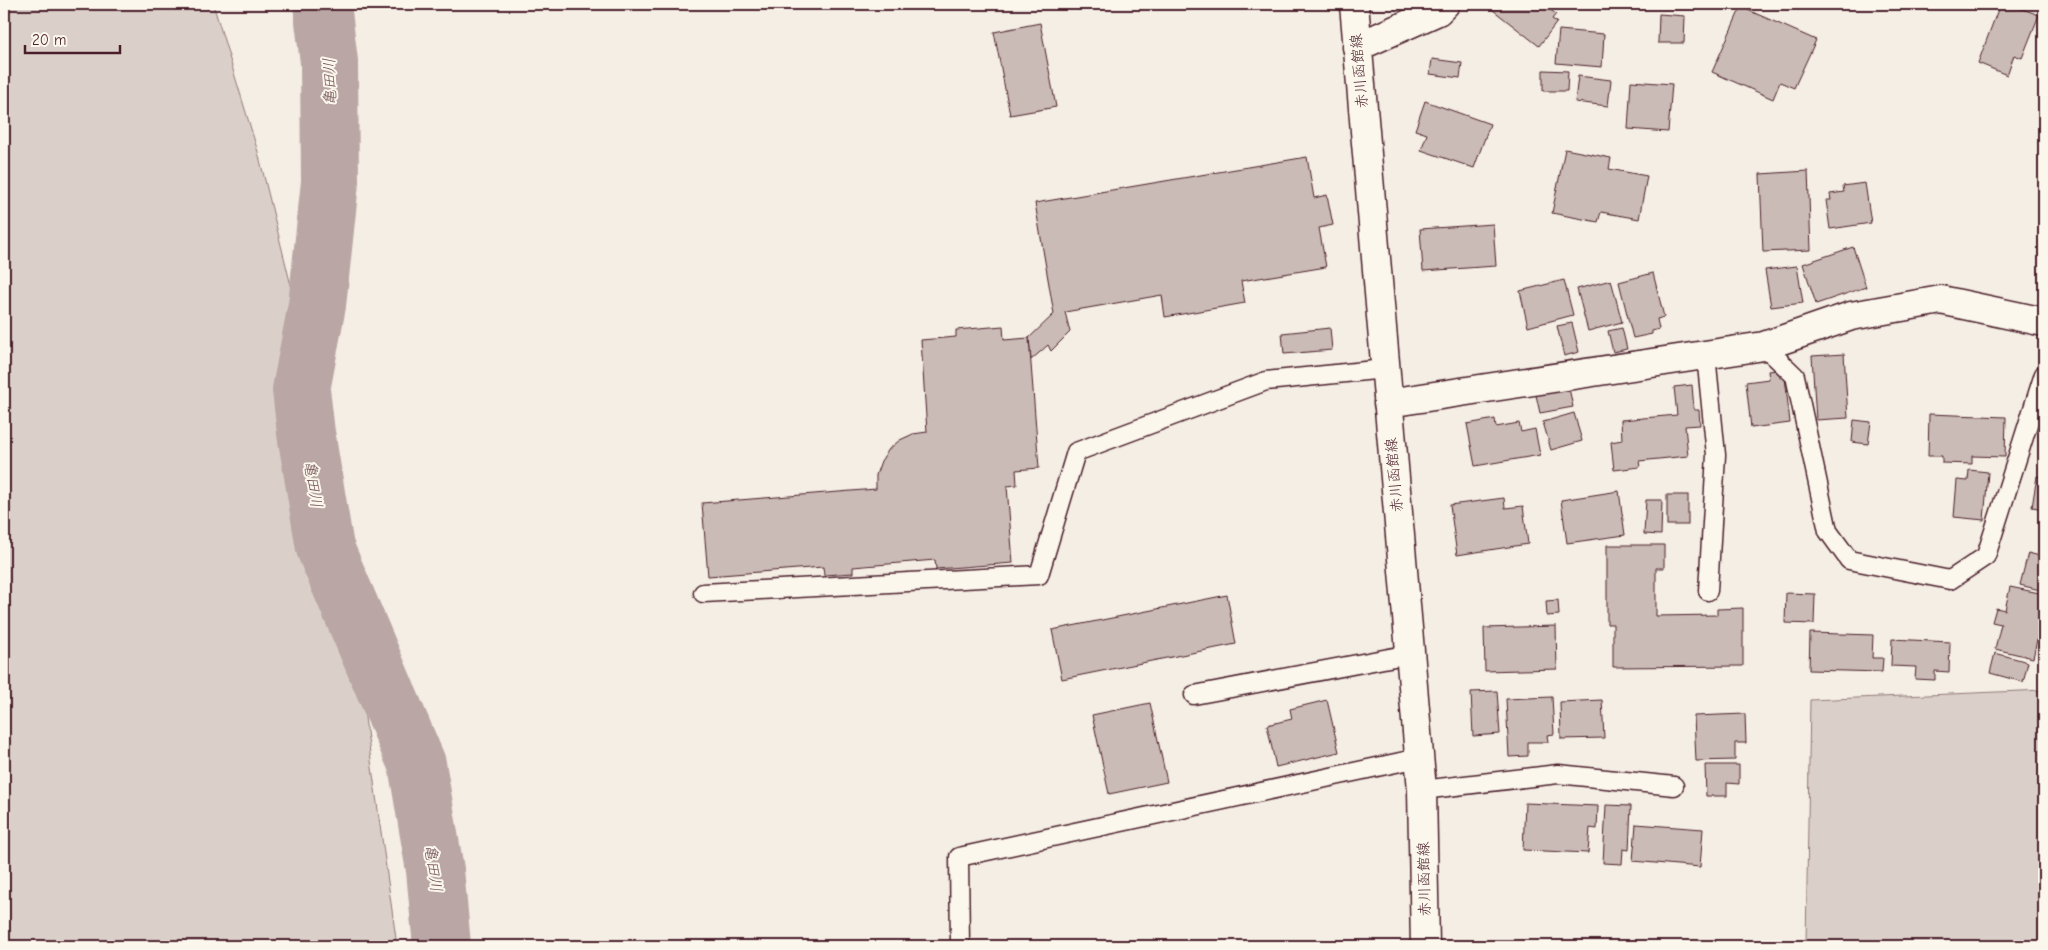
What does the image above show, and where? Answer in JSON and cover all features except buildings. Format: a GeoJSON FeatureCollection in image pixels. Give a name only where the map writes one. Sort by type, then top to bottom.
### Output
{"type":"FeatureCollection","features":[{"type":"Feature","properties":{"kind":"main road","name":"赤川函館線"},"geometry":{"type":"LineString","coordinates":[[1354,4],[1422,790],[1425,946]]}},
{"type":"Feature","properties":{"kind":"main road"},"geometry":{"type":"LineString","coordinates":[[1357,47],[1438,11],[1445,4]]}},
{"type":"Feature","properties":{"kind":"main road"},"geometry":{"type":"LineString","coordinates":[[1388,404],[1764,346],[1851,316],[1941,300],[2044,322]]}},
{"type":"Feature","properties":{"kind":"lane"},"geometry":{"type":"LineString","coordinates":[[1764,346],[1795,376],[1828,531],[1849,560],[1950,580],[1986,556],[2044,374]]}},
{"type":"Feature","properties":{"kind":"lane"},"geometry":{"type":"LineString","coordinates":[[1706,355],[1716,455],[1708,591]]}},
{"type":"Feature","properties":{"kind":"lane"},"geometry":{"type":"LineString","coordinates":[[703,594],[1039,575],[1076,452],[1266,381],[1385,369]]}},
{"type":"Feature","properties":{"kind":"lane"},"geometry":{"type":"LineString","coordinates":[[1194,696],[1410,654]]}},
{"type":"Feature","properties":{"kind":"lane"},"geometry":{"type":"LineString","coordinates":[[960,946],[959,858],[1419,758]]}},
{"type":"Feature","properties":{"kind":"lane"},"geometry":{"type":"LineString","coordinates":[[1422,790],[1558,774],[1674,786]]}},
{"type":"Feature","properties":{"kind":"shaded area"},"geometry":{"type":"Polygon","coordinates":[[[4,4],[213,4],[258,152],[314,379],[353,632],[397,946],[4,946],[4,4]]]}},
{"type":"Feature","properties":{"kind":"shaded area"},"geometry":{"type":"Polygon","coordinates":[[[2044,690],[2044,946],[1806,946],[1810,700],[2044,690]]]}},
{"type":"Feature","properties":{"kind":"waterway","name":"亀田川"},"geometry":{"type":"LineString","coordinates":[[322,4],[329,62],[330,182],[317,305],[301,390],[306,433],[325,548],[417,764],[435,870],[442,946]]}}]}
